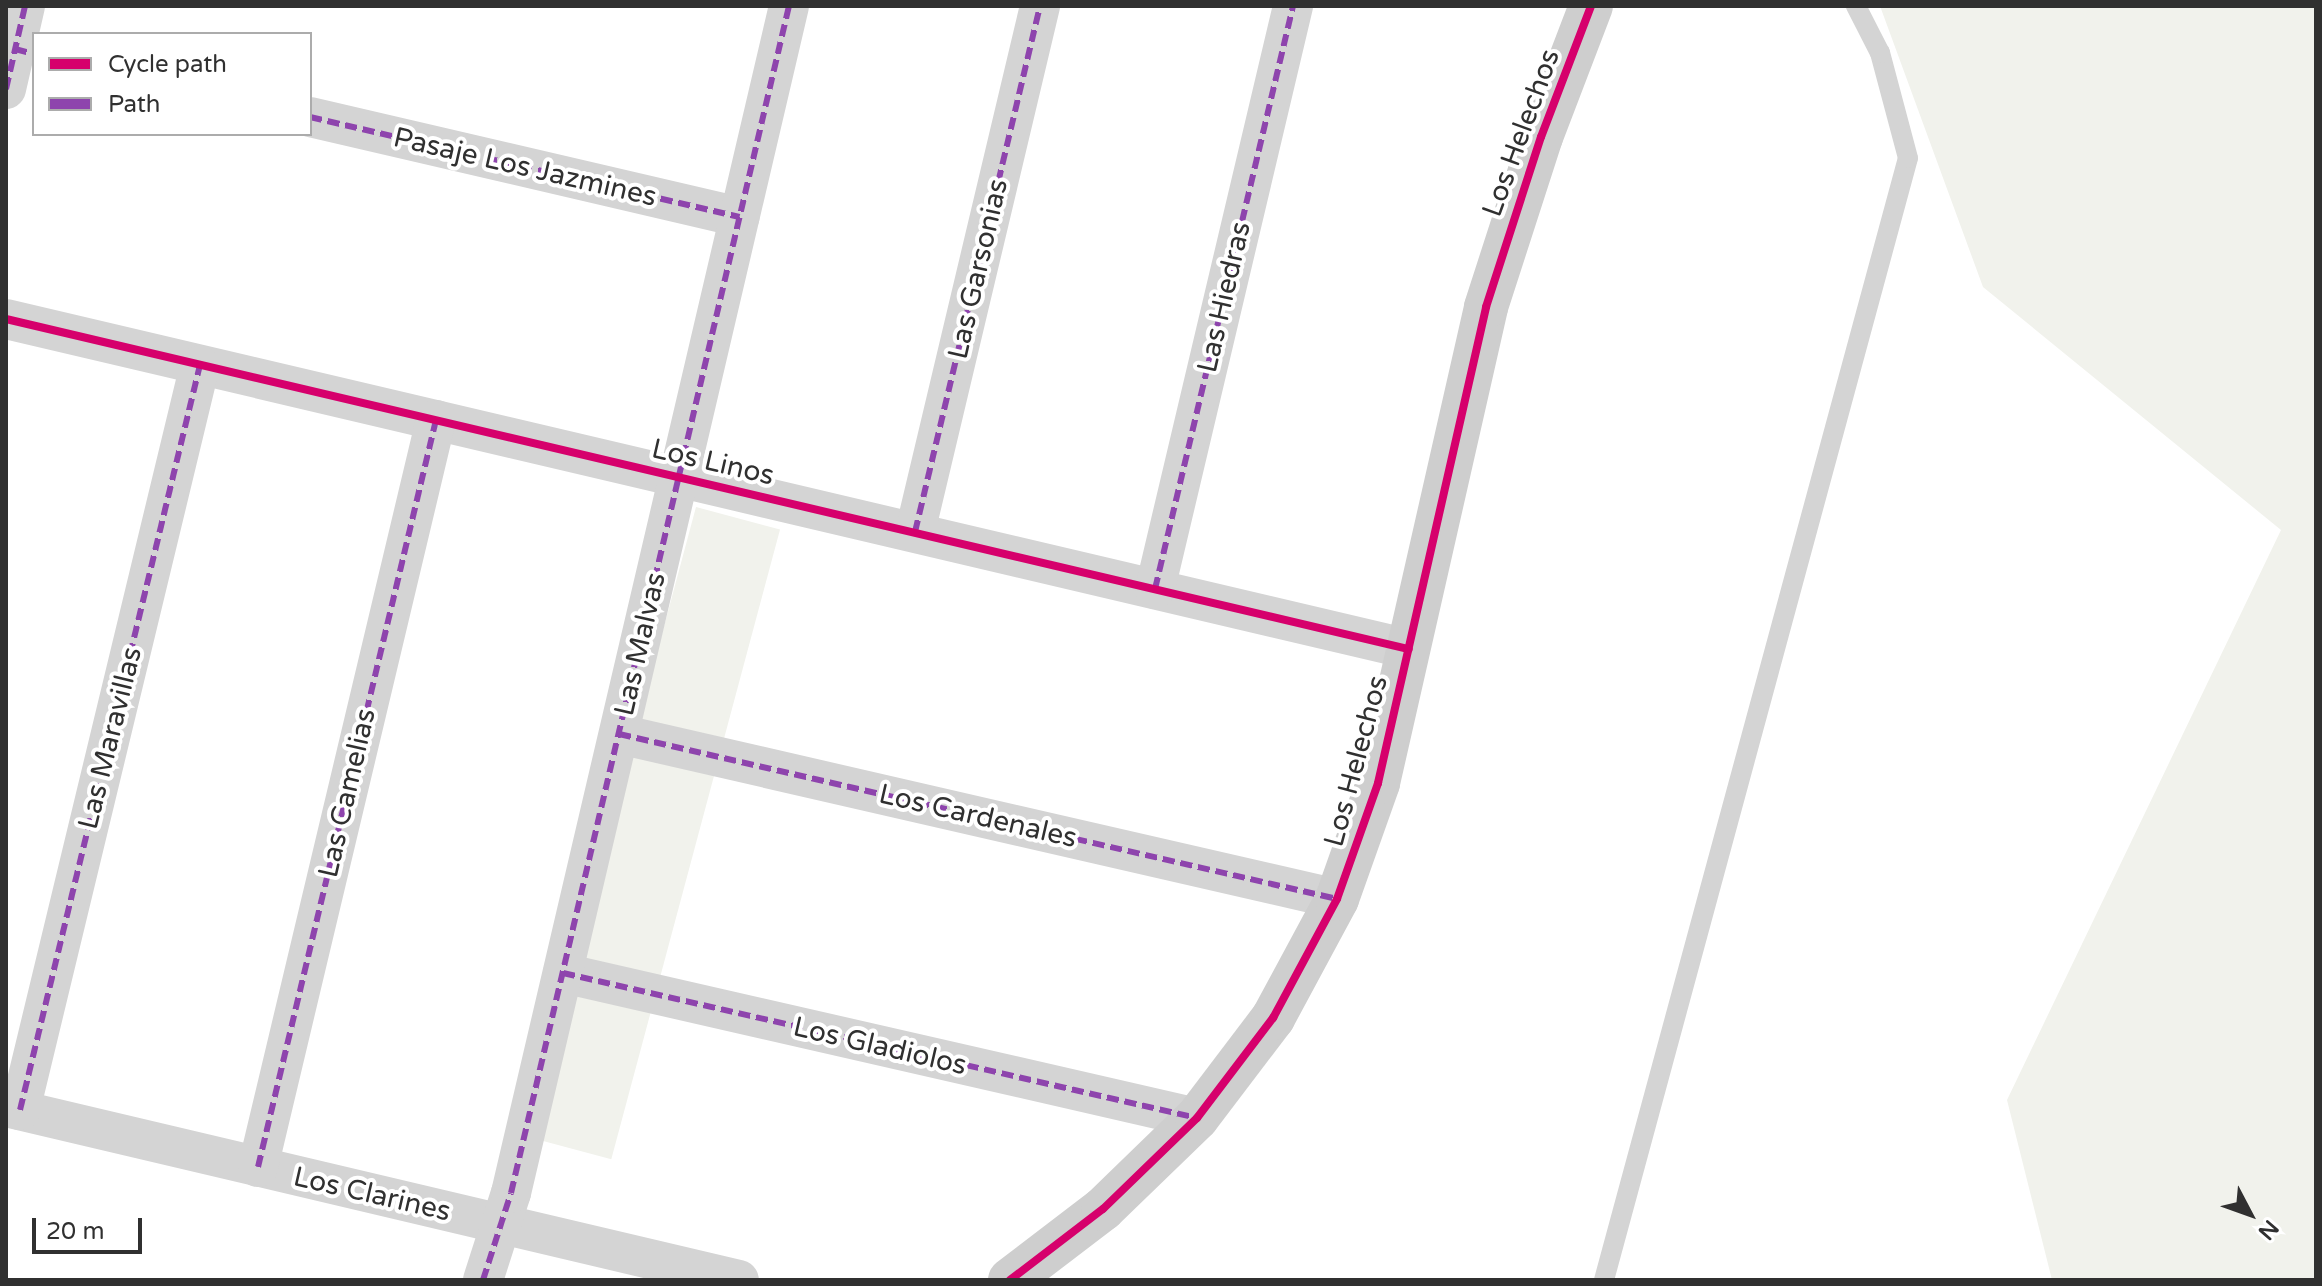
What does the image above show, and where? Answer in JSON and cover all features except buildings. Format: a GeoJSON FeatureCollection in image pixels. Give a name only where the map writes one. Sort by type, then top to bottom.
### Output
{"type":"FeatureCollection","features":[{"type":"Feature","properties":{"kind":"street"},"geometry":{"type":"LineString","coordinates":[[6,89],[25,52],[25,6]]}},
{"type":"Feature","properties":{"kind":"street","name":"Las Malvas"},"geometry":{"type":"LineString","coordinates":[[483,1280],[501,1224],[563,973],[789,6]]}},
{"type":"Feature","properties":{"kind":"street","name":"Las Garsonias"},"geometry":{"type":"LineString","coordinates":[[915,532],[1040,6]]}},
{"type":"Feature","properties":{"kind":"street","name":"Las Hiedras"},"geometry":{"type":"LineString","coordinates":[[1155,589],[1293,6]]}},
{"type":"Feature","properties":{"kind":"street","name":"Los Helechos"},"geometry":{"type":"LineString","coordinates":[[1010,1280],[1103,1209],[1197,1118],[1273,1018],[1337,899],[1378,783],[1486,307],[1541,137],[1591,6]]}},
{"type":"Feature","properties":{"kind":"street","name":"Pasaje Los Jazmines"},"geometry":{"type":"LineString","coordinates":[[312,117],[740,217]]}},
{"type":"Feature","properties":{"kind":"street","name":"Los Linos"},"geometry":{"type":"LineString","coordinates":[[6,319],[1409,649]]}},
{"type":"Feature","properties":{"kind":"street","name":"Las Maravillas"},"geometry":{"type":"LineString","coordinates":[[13,1109],[200,365]]}},
{"type":"Feature","properties":{"kind":"street","name":"Las Camelias"},"geometry":{"type":"LineString","coordinates":[[258,1167],[436,420]]}},
{"type":"Feature","properties":{"kind":"street","name":"Los Cardenales"},"geometry":{"type":"LineString","coordinates":[[619,734],[1337,899]]}},
{"type":"Feature","properties":{"kind":"street","name":"Los Gladiolos"},"geometry":{"type":"LineString","coordinates":[[563,973],[1197,1118]]}},
{"type":"Feature","properties":{"kind":"street","name":"Los Clarines"},"geometry":{"type":"LineString","coordinates":[[13,1109],[739,1280]]}},
{"type":"Feature","properties":{"kind":"lane"},"geometry":{"type":"LineString","coordinates":[[1604,1280],[1908,158],[1880,53],[1856,6]]}},
{"type":"Feature","properties":{"kind":"shaded area"},"geometry":{"type":"Polygon","coordinates":[[[1880,6],[2316,6],[2316,1280],[2052,1280],[2007,1100],[2281,530],[1983,287],[1880,6]]]}},
{"type":"Feature","properties":{"kind":"shaded area"},"geometry":{"type":"Polygon","coordinates":[[[696,507],[780,530],[611,1159],[527,1137],[696,507]]]}},
{"type":"Feature","properties":{"kind":"marked path"},"geometry":{"type":"LineString","coordinates":[[6,89],[25,6]]}},
{"type":"Feature","properties":{"kind":"marked path"},"geometry":{"type":"LineString","coordinates":[[483,1280],[511,1193],[789,6]]}},
{"type":"Feature","properties":{"kind":"marked path"},"geometry":{"type":"LineString","coordinates":[[915,532],[1040,6]]}},
{"type":"Feature","properties":{"kind":"marked path"},"geometry":{"type":"LineString","coordinates":[[1155,589],[1293,6]]}},
{"type":"Feature","properties":{"kind":"marked path"},"geometry":{"type":"LineString","coordinates":[[15,49],[32,53]]}},
{"type":"Feature","properties":{"kind":"marked path"},"geometry":{"type":"LineString","coordinates":[[312,117],[740,217]]}},
{"type":"Feature","properties":{"kind":"marked path"},"geometry":{"type":"LineString","coordinates":[[20,1110],[200,365]]}},
{"type":"Feature","properties":{"kind":"marked path"},"geometry":{"type":"LineString","coordinates":[[258,1167],[436,420]]}},
{"type":"Feature","properties":{"kind":"marked path"},"geometry":{"type":"LineString","coordinates":[[619,734],[1337,899]]}},
{"type":"Feature","properties":{"kind":"marked path"},"geometry":{"type":"LineString","coordinates":[[563,973],[1197,1118]]}},
{"type":"Feature","properties":{"kind":"cycle path"},"geometry":{"type":"LineString","coordinates":[[1010,1280],[1103,1209],[1197,1118],[1273,1018],[1337,899],[1378,783],[1486,307],[1541,137],[1591,6]]}},
{"type":"Feature","properties":{"kind":"cycle path"},"geometry":{"type":"LineString","coordinates":[[6,319],[1409,649]]}}]}
